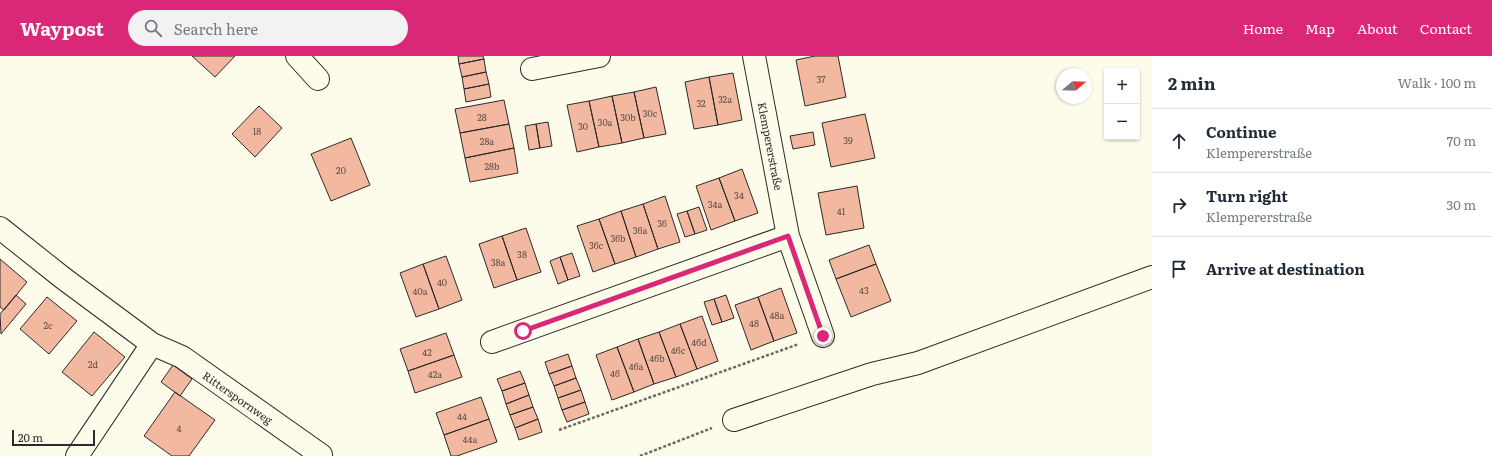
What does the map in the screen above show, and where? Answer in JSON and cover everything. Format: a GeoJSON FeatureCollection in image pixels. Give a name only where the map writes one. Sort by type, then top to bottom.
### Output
{"type":"FeatureCollection","features":[{"type":"Feature","properties":{"kind":"street"},"geometry":{"type":"LineString","coordinates":[[297,56],[318,80]]}},
{"type":"Feature","properties":{"kind":"street"},"geometry":{"type":"LineString","coordinates":[[532,69],[599,56]]}},
{"type":"Feature","properties":{"kind":"street","name":"Klempererstraße"},"geometry":{"type":"LineString","coordinates":[[754,56],[788,236],[823,336]]}},
{"type":"Feature","properties":{"kind":"street","name":"Ritterspornweg"},"geometry":{"type":"LineString","coordinates":[[0,228],[63,278],[152,344],[182,357],[321,455]]}},
{"type":"Feature","properties":{"kind":"street"},"geometry":{"type":"LineString","coordinates":[[492,342],[788,236]]}},
{"type":"Feature","properties":{"kind":"street"},"geometry":{"type":"LineString","coordinates":[[734,420],[872,374],[918,362],[1152,277]]}},
{"type":"Feature","properties":{"kind":"street"},"geometry":{"type":"LineString","coordinates":[[77,456],[152,344]]}},
{"type":"Feature","properties":{"kind":"path"},"geometry":{"type":"LineString","coordinates":[[559,430],[823,336]]}},
{"type":"Feature","properties":{"kind":"path"},"geometry":{"type":"LineString","coordinates":[[640,456],[734,420]]}},
{"type":"Feature","properties":{"kind":"building"},"geometry":{"type":"Polygon","coordinates":[[[192,56],[235,56],[215,77],[192,56]]]}},
{"type":"Feature","properties":{"kind":"building"},"geometry":{"type":"Polygon","coordinates":[[[458,56],[483,56],[484,59],[459,64],[458,56]]]}},
{"type":"Feature","properties":{"kind":"building"},"geometry":{"type":"Polygon","coordinates":[[[815,56],[838,56],[846,97],[805,106],[796,60],[815,56]]]}},
{"type":"Feature","properties":{"kind":"building"},"geometry":{"type":"Polygon","coordinates":[[[484,59],[486,72],[462,77],[459,64],[484,59]]]}},
{"type":"Feature","properties":{"kind":"building"},"geometry":{"type":"Polygon","coordinates":[[[486,72],[489,84],[464,89],[462,77],[486,72]]]}},
{"type":"Feature","properties":{"kind":"building"},"geometry":{"type":"Polygon","coordinates":[[[733,73],[742,120],[718,125],[709,77],[733,73]]]}},
{"type":"Feature","properties":{"kind":"building"},"geometry":{"type":"Polygon","coordinates":[[[709,77],[718,125],[694,129],[685,82],[709,77]]]}},
{"type":"Feature","properties":{"kind":"building"},"geometry":{"type":"Polygon","coordinates":[[[489,84],[491,97],[466,102],[464,89],[489,84]]]}},
{"type":"Feature","properties":{"kind":"building"},"geometry":{"type":"Polygon","coordinates":[[[656,87],[666,134],[644,138],[634,92],[656,87]]]}},
{"type":"Feature","properties":{"kind":"building"},"geometry":{"type":"Polygon","coordinates":[[[634,92],[644,138],[622,143],[612,96],[634,92]]]}},
{"type":"Feature","properties":{"kind":"building"},"geometry":{"type":"Polygon","coordinates":[[[612,96],[622,143],[599,147],[589,101],[612,96]]]}},
{"type":"Feature","properties":{"kind":"building"},"geometry":{"type":"Polygon","coordinates":[[[504,100],[509,124],[460,133],[455,109],[504,100]]]}},
{"type":"Feature","properties":{"kind":"building"},"geometry":{"type":"Polygon","coordinates":[[[589,101],[599,147],[577,152],[567,105],[589,101]]]}},
{"type":"Feature","properties":{"kind":"building"},"geometry":{"type":"Polygon","coordinates":[[[259,106],[282,128],[255,157],[232,134],[259,106]]]}},
{"type":"Feature","properties":{"kind":"building"},"geometry":{"type":"Polygon","coordinates":[[[865,114],[875,158],[831,167],[822,123],[865,114]]]}},
{"type":"Feature","properties":{"kind":"building"},"geometry":{"type":"Polygon","coordinates":[[[548,122],[552,146],[540,148],[536,124],[548,122]]]}},
{"type":"Feature","properties":{"kind":"building"},"geometry":{"type":"Polygon","coordinates":[[[509,124],[514,148],[465,158],[460,133],[509,124]]]}},
{"type":"Feature","properties":{"kind":"building"},"geometry":{"type":"Polygon","coordinates":[[[536,124],[540,148],[529,150],[525,126],[536,124]]]}},
{"type":"Feature","properties":{"kind":"building"},"geometry":{"type":"Polygon","coordinates":[[[813,132],[815,145],[793,149],[790,136],[813,132]]]}},
{"type":"Feature","properties":{"kind":"building"},"geometry":{"type":"Polygon","coordinates":[[[351,138],[370,185],[331,201],[311,154],[351,138]]]}},
{"type":"Feature","properties":{"kind":"building"},"geometry":{"type":"Polygon","coordinates":[[[514,148],[518,173],[470,182],[465,158],[514,148]]]}},
{"type":"Feature","properties":{"kind":"building"},"geometry":{"type":"Polygon","coordinates":[[[742,169],[758,213],[735,221],[719,178],[742,169]]]}},
{"type":"Feature","properties":{"kind":"building"},"geometry":{"type":"Polygon","coordinates":[[[719,178],[735,221],[711,230],[696,186],[719,178]]]}},
{"type":"Feature","properties":{"kind":"building"},"geometry":{"type":"Polygon","coordinates":[[[857,186],[864,228],[826,235],[818,193],[857,186]]]}},
{"type":"Feature","properties":{"kind":"building"},"geometry":{"type":"Polygon","coordinates":[[[665,196],[680,242],[658,249],[643,204],[665,196]]]}},
{"type":"Feature","properties":{"kind":"building"},"geometry":{"type":"Polygon","coordinates":[[[643,204],[658,249],[636,257],[621,211],[643,204]]]}},
{"type":"Feature","properties":{"kind":"building"},"geometry":{"type":"Polygon","coordinates":[[[699,207],[707,230],[695,234],[687,211],[699,207]]]}},
{"type":"Feature","properties":{"kind":"building"},"geometry":{"type":"Polygon","coordinates":[[[621,211],[636,257],[615,264],[599,219],[621,211]]]}},
{"type":"Feature","properties":{"kind":"building"},"geometry":{"type":"Polygon","coordinates":[[[687,211],[695,234],[685,237],[677,214],[687,211]]]}},
{"type":"Feature","properties":{"kind":"building"},"geometry":{"type":"Polygon","coordinates":[[[599,219],[615,264],[593,272],[577,226],[599,219]]]}},
{"type":"Feature","properties":{"kind":"building"},"geometry":{"type":"Polygon","coordinates":[[[526,228],[541,272],[517,280],[502,236],[526,228]]]}},
{"type":"Feature","properties":{"kind":"building"},"geometry":{"type":"Polygon","coordinates":[[[502,236],[517,280],[494,288],[479,244],[502,236]]]}},
{"type":"Feature","properties":{"kind":"building"},"geometry":{"type":"Polygon","coordinates":[[[869,245],[876,264],[836,279],[829,260],[869,245]]]}},
{"type":"Feature","properties":{"kind":"building"},"geometry":{"type":"Polygon","coordinates":[[[572,253],[580,276],[568,280],[560,257],[572,253]]]}},
{"type":"Feature","properties":{"kind":"building"},"geometry":{"type":"Polygon","coordinates":[[[446,256],[462,300],[439,309],[423,264],[446,256]]]}},
{"type":"Feature","properties":{"kind":"building"},"geometry":{"type":"Polygon","coordinates":[[[560,257],[568,280],[558,284],[550,261],[560,257]]]}},
{"type":"Feature","properties":{"kind":"building"},"geometry":{"type":"Polygon","coordinates":[[[0,259],[27,282],[4,310],[0,307],[0,259]]]}},
{"type":"Feature","properties":{"kind":"building"},"geometry":{"type":"Polygon","coordinates":[[[423,264],[439,309],[416,317],[400,273],[423,264]]]}},
{"type":"Feature","properties":{"kind":"building"},"geometry":{"type":"Polygon","coordinates":[[[876,264],[891,301],[851,317],[836,279],[876,264]]]}},
{"type":"Feature","properties":{"kind":"building"},"geometry":{"type":"Polygon","coordinates":[[[781,288],[797,333],[774,341],[758,297],[781,288]]]}},
{"type":"Feature","properties":{"kind":"building"},"geometry":{"type":"Polygon","coordinates":[[[16,295],[26,304],[1,334],[0,314],[16,295]]]}},
{"type":"Feature","properties":{"kind":"building"},"geometry":{"type":"Polygon","coordinates":[[[726,295],[734,318],[722,322],[714,299],[726,295]]]}},
{"type":"Feature","properties":{"kind":"building"},"geometry":{"type":"Polygon","coordinates":[[[47,297],[77,321],[49,354],[20,329],[47,297]]]}},
{"type":"Feature","properties":{"kind":"building"},"geometry":{"type":"Polygon","coordinates":[[[758,297],[774,341],[751,350],[735,305],[758,297]]]}},
{"type":"Feature","properties":{"kind":"building"},"geometry":{"type":"Polygon","coordinates":[[[714,299],[722,322],[712,325],[704,302],[714,299]]]}},
{"type":"Feature","properties":{"kind":"building"},"geometry":{"type":"Polygon","coordinates":[[[702,316],[718,361],[697,369],[680,324],[702,316]]]}},
{"type":"Feature","properties":{"kind":"building"},"geometry":{"type":"Polygon","coordinates":[[[680,324],[697,369],[676,377],[659,332],[680,324]]]}},
{"type":"Feature","properties":{"kind":"building"},"geometry":{"type":"Polygon","coordinates":[[[94,332],[125,357],[92,396],[62,372],[94,332]]]}},
{"type":"Feature","properties":{"kind":"building"},"geometry":{"type":"Polygon","coordinates":[[[659,332],[676,377],[654,384],[638,339],[659,332]]]}},
{"type":"Feature","properties":{"kind":"building"},"geometry":{"type":"Polygon","coordinates":[[[446,333],[454,355],[408,371],[400,349],[446,333]]]}},
{"type":"Feature","properties":{"kind":"building"},"geometry":{"type":"Polygon","coordinates":[[[638,339],[654,384],[634,392],[617,347],[638,339]]]}},
{"type":"Feature","properties":{"kind":"building"},"geometry":{"type":"Polygon","coordinates":[[[617,347],[634,392],[612,400],[596,355],[617,347]]]}},
{"type":"Feature","properties":{"kind":"building"},"geometry":{"type":"Polygon","coordinates":[[[568,354],[572,366],[549,374],[545,362],[568,354]]]}},
{"type":"Feature","properties":{"kind":"building"},"geometry":{"type":"Polygon","coordinates":[[[454,355],[462,377],[415,393],[408,371],[454,355]]]}},
{"type":"Feature","properties":{"kind":"building"},"geometry":{"type":"Polygon","coordinates":[[[173,365],[192,379],[180,396],[161,382],[173,365]]]}},
{"type":"Feature","properties":{"kind":"building"},"geometry":{"type":"Polygon","coordinates":[[[572,366],[576,378],[554,386],[549,374],[572,366]]]}},
{"type":"Feature","properties":{"kind":"building"},"geometry":{"type":"Polygon","coordinates":[[[520,371],[525,383],[502,391],[497,379],[520,371]]]}},
{"type":"Feature","properties":{"kind":"building"},"geometry":{"type":"Polygon","coordinates":[[[576,378],[581,390],[558,398],[554,386],[576,378]]]}},
{"type":"Feature","properties":{"kind":"building"},"geometry":{"type":"Polygon","coordinates":[[[525,383],[529,395],[506,404],[502,391],[525,383]]]}},
{"type":"Feature","properties":{"kind":"building"},"geometry":{"type":"Polygon","coordinates":[[[581,390],[585,402],[562,410],[558,398],[581,390]]]}},
{"type":"Feature","properties":{"kind":"building"},"geometry":{"type":"Polygon","coordinates":[[[175,392],[215,420],[189,456],[172,456],[144,436],[175,392]]]}},
{"type":"Feature","properties":{"kind":"building"},"geometry":{"type":"Polygon","coordinates":[[[529,395],[533,407],[510,415],[506,404],[529,395]]]}},
{"type":"Feature","properties":{"kind":"building"},"geometry":{"type":"Polygon","coordinates":[[[481,397],[489,419],[444,435],[436,413],[481,397]]]}},
{"type":"Feature","properties":{"kind":"building"},"geometry":{"type":"Polygon","coordinates":[[[585,402],[589,414],[567,422],[562,410],[585,402]]]}},
{"type":"Feature","properties":{"kind":"building"},"geometry":{"type":"Polygon","coordinates":[[[533,407],[538,419],[515,428],[510,415],[533,407]]]}},
{"type":"Feature","properties":{"kind":"building"},"geometry":{"type":"Polygon","coordinates":[[[489,419],[497,442],[457,456],[451,456],[444,435],[489,419]]]}},
{"type":"Feature","properties":{"kind":"building"},"geometry":{"type":"Polygon","coordinates":[[[538,419],[542,432],[519,440],[515,428],[538,419]]]}},
{"type":"Feature","properties":{"kind":"route"},"geometry":{"type":"LineString","coordinates":[[523,331],[788,236],[823,336]]}}]}
